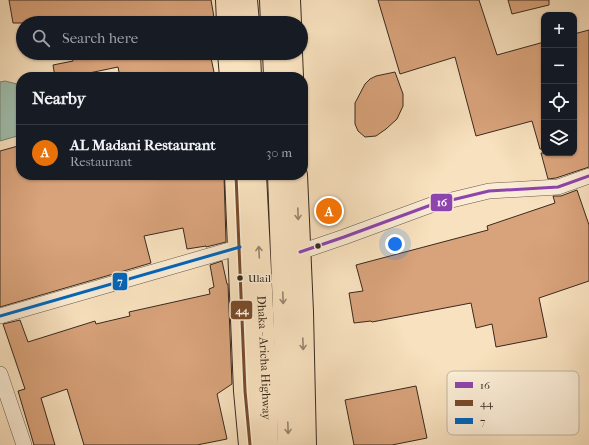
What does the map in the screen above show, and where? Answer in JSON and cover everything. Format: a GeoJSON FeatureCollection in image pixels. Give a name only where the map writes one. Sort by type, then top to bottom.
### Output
{"type":"FeatureCollection","features":[{"type":"Feature","properties":{"kind":"highway"},"geometry":{"type":"LineString","coordinates":[[227,0],[228,16]]}},
{"type":"Feature","properties":{"kind":"highway"},"geometry":{"type":"LineString","coordinates":[[246,0],[247,16]]}},
{"type":"Feature","properties":{"kind":"highway"},"geometry":{"type":"LineString","coordinates":[[271,0],[272,16]]}},
{"type":"Feature","properties":{"kind":"highway"},"geometry":{"type":"LineString","coordinates":[[289,0],[290,16]]}},
{"type":"Feature","properties":{"kind":"highway"},"geometry":{"type":"LineString","coordinates":[[230,60],[231,72]]}},
{"type":"Feature","properties":{"kind":"highway"},"geometry":{"type":"LineString","coordinates":[[249,60],[250,72]]}},
{"type":"Feature","properties":{"kind":"highway"},"geometry":{"type":"LineString","coordinates":[[274,60],[275,72]]}},
{"type":"Feature","properties":{"kind":"highway"},"geometry":{"type":"LineString","coordinates":[[291,60],[292,72]]}},
{"type":"Feature","properties":{"kind":"highway"},"geometry":{"type":"LineString","coordinates":[[236,180],[245,391],[250,445]]}},
{"type":"Feature","properties":{"kind":"highway","name":"Dhaka - Aricha Highway"},"geometry":{"type":"LineString","coordinates":[[255,180],[266,386],[267,445]]}},
{"type":"Feature","properties":{"kind":"highway","name":"Dhaka - Aricha Highway"},"geometry":{"type":"LineString","coordinates":[[279,180],[289,445]]}},
{"type":"Feature","properties":{"kind":"highway"},"geometry":{"type":"LineString","coordinates":[[296,180],[300,252],[305,445]]}},
{"type":"Feature","properties":{"kind":"street"},"geometry":{"type":"LineString","coordinates":[[300,252],[431,205],[489,191],[558,188],[589,176]]}},
{"type":"Feature","properties":{"kind":"street"},"geometry":{"type":"LineString","coordinates":[[0,316],[240,247]]}},
{"type":"Feature","properties":{"kind":"street"},"geometry":{"type":"LineString","coordinates":[[0,374],[24,445]]}},
{"type":"Feature","properties":{"kind":"shaded area"},"geometry":{"type":"Polygon","coordinates":[[[5,81],[16,84],[16,136],[0,141],[0,82],[5,81]]]}},
{"type":"Feature","properties":{"kind":"building"},"geometry":{"type":"Polygon","coordinates":[[[9,0],[211,0],[214,16],[16,16],[16,23],[13,23],[9,0]]]}},
{"type":"Feature","properties":{"kind":"building"},"geometry":{"type":"Polygon","coordinates":[[[378,0],[479,0],[497,55],[541,43],[541,149],[532,121],[476,136],[455,57],[400,74],[378,0]]]}},
{"type":"Feature","properties":{"kind":"building"},"geometry":{"type":"Polygon","coordinates":[[[508,0],[549,0],[549,5],[512,14],[508,0]]]}},
{"type":"Feature","properties":{"kind":"building"},"geometry":{"type":"Polygon","coordinates":[[[589,30],[589,167],[556,178],[548,179],[542,156],[577,156],[577,33],[589,30]]]}},
{"type":"Feature","properties":{"kind":"building"},"geometry":{"type":"Polygon","coordinates":[[[211,60],[214,72],[119,72],[118,67],[94,72],[54,72],[53,65],[73,61],[211,60]]]}},
{"type":"Feature","properties":{"kind":"building"},"geometry":{"type":"Polygon","coordinates":[[[395,72],[403,94],[403,106],[397,119],[376,136],[365,137],[358,131],[355,124],[355,103],[365,84],[370,79],[376,76],[395,72]]]}},
{"type":"Feature","properties":{"kind":"building"},"geometry":{"type":"Polygon","coordinates":[[[16,147],[16,180],[224,180],[226,242],[206,247],[187,249],[183,228],[144,236],[151,263],[0,307],[0,151],[16,147]]]}},
{"type":"Feature","properties":{"kind":"building"},"geometry":{"type":"Polygon","coordinates":[[[577,190],[589,225],[589,281],[539,298],[547,337],[496,347],[492,324],[476,328],[471,303],[372,322],[354,323],[349,293],[363,291],[356,265],[488,230],[487,226],[555,203],[553,196],[561,196],[577,190]]]}},
{"type":"Feature","properties":{"kind":"building"},"geometry":{"type":"Polygon","coordinates":[[[222,261],[228,284],[232,384],[217,394],[227,439],[197,445],[84,445],[67,389],[41,398],[55,445],[34,445],[18,391],[25,389],[3,324],[20,320],[28,342],[95,321],[96,324],[130,316],[129,312],[210,294],[209,289],[214,287],[210,265],[222,261]]]}},
{"type":"Feature","properties":{"kind":"building"},"geometry":{"type":"Polygon","coordinates":[[[416,386],[427,438],[392,445],[354,445],[345,400],[416,386]]]}},
{"type":"Feature","properties":{"kind":"transit line","name":"16"},"geometry":{"type":"LineString","coordinates":[[300,252],[431,205],[489,191],[558,187],[589,176]]}},
{"type":"Feature","properties":{"kind":"transit line","name":"44"},"geometry":{"type":"LineString","coordinates":[[236,180],[245,391],[250,445]]}},
{"type":"Feature","properties":{"kind":"transit line","name":"7"},"geometry":{"type":"LineString","coordinates":[[0,316],[240,247]]}},
{"type":"Feature","properties":{"kind":"place","name":"AL Madani Restaurant"},"geometry":{"type":"Point","coordinates":[329,211]}},
{"type":"Feature","properties":{"kind":"place","name":"Ulail"},"geometry":{"type":"Point","coordinates":[240,278]}}]}
